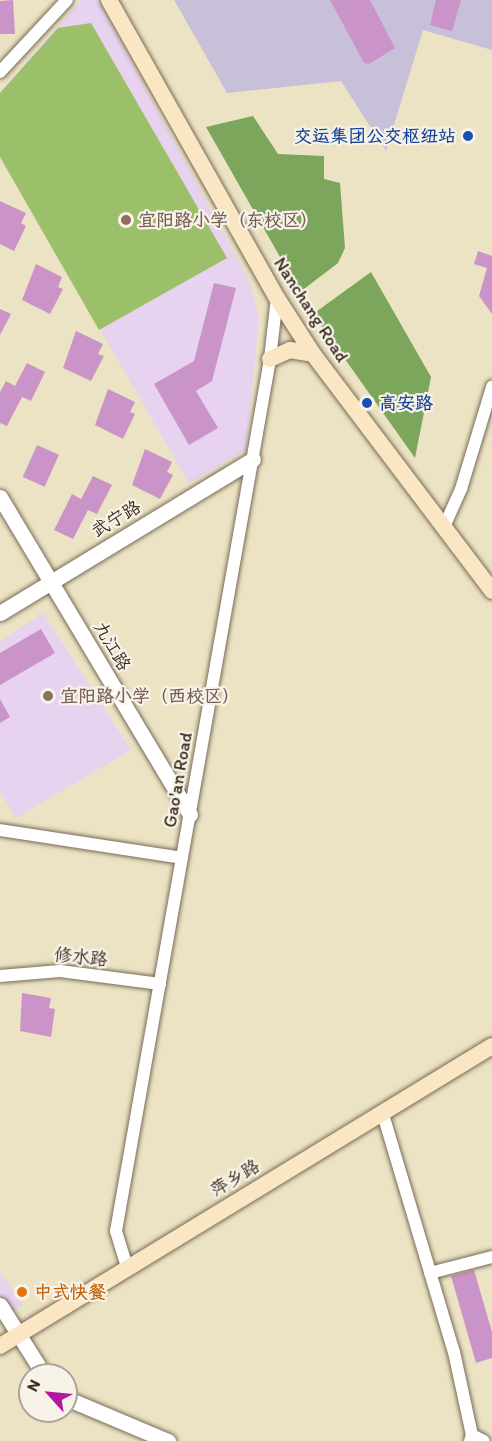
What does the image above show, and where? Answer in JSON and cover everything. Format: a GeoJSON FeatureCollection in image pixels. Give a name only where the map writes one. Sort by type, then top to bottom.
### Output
{"type":"FeatureCollection","features":[{"type":"Feature","properties":{"kind":"main road","name":"Nanchang Road"},"geometry":{"type":"LineString","coordinates":[[109,0],[277,298],[313,354],[492,591]]}},
{"type":"Feature","properties":{"kind":"main road"},"geometry":{"type":"LineString","coordinates":[[270,359],[290,350],[313,354]]}},
{"type":"Feature","properties":{"kind":"main road","name":"萍乡路"},"geometry":{"type":"LineString","coordinates":[[0,1346],[492,1046]]}},
{"type":"Feature","properties":{"kind":"street"},"geometry":{"type":"LineString","coordinates":[[0,72],[67,0]]}},
{"type":"Feature","properties":{"kind":"street","name":"Gao'an Road"},"geometry":{"type":"LineString","coordinates":[[127,1267],[116,1231],[253,459],[270,359],[277,298]]}},
{"type":"Feature","properties":{"kind":"street"},"geometry":{"type":"LineString","coordinates":[[444,527],[461,489],[492,387]]}},
{"type":"Feature","properties":{"kind":"street","name":"武宁路"},"geometry":{"type":"LineString","coordinates":[[0,614],[253,459]]}},
{"type":"Feature","properties":{"kind":"street","name":"九江路"},"geometry":{"type":"LineString","coordinates":[[0,497],[190,815]]}},
{"type":"Feature","properties":{"kind":"street"},"geometry":{"type":"LineString","coordinates":[[0,830],[182,858]]}},
{"type":"Feature","properties":{"kind":"street","name":"修水路"},"geometry":{"type":"LineString","coordinates":[[0,976],[60,971],[160,984]]}},
{"type":"Feature","properties":{"kind":"street"},"geometry":{"type":"LineString","coordinates":[[382,1111],[430,1273],[475,1439]]}},
{"type":"Feature","properties":{"kind":"street"},"geometry":{"type":"LineString","coordinates":[[430,1273],[492,1257]]}},
{"type":"Feature","properties":{"kind":"street"},"geometry":{"type":"LineString","coordinates":[[0,1305],[37,1363]]}},
{"type":"Feature","properties":{"kind":"street"},"geometry":{"type":"LineString","coordinates":[[78,1403],[168,1441]]}},
{"type":"Feature","properties":{"kind":"shaded area","name":"宜阳路小学（东校区）"},"geometry":{"type":"Polygon","coordinates":[[[81,0],[98,0],[250,282],[259,319],[246,450],[189,483],[0,157],[0,92],[81,0]]]}},
{"type":"Feature","properties":{"kind":"shaded area"},"geometry":{"type":"Polygon","coordinates":[[[174,0],[492,0],[492,50],[423,30],[386,151],[341,81],[227,93],[174,0]]]}},
{"type":"Feature","properties":{"kind":"shaded area","name":"宜阳路小学（西校区）"},"geometry":{"type":"Polygon","coordinates":[[[43,613],[131,750],[16,818],[0,792],[0,642],[43,613]]]}},
{"type":"Feature","properties":{"kind":"shaded area"},"geometry":{"type":"Polygon","coordinates":[[[0,1272],[23,1305],[0,1321],[0,1272]]]}},
{"type":"Feature","properties":{"kind":"green space"},"geometry":{"type":"Polygon","coordinates":[[[91,23],[227,258],[99,330],[0,157],[0,93],[58,28],[91,23]]]}},
{"type":"Feature","properties":{"kind":"green space"},"geometry":{"type":"Polygon","coordinates":[[[253,116],[278,154],[324,156],[324,179],[340,183],[345,248],[338,263],[300,292],[206,127],[253,116]]]}},
{"type":"Feature","properties":{"kind":"green space"},"geometry":{"type":"Polygon","coordinates":[[[371,272],[431,377],[415,458],[313,314],[371,272]]]}},
{"type":"Feature","properties":{"kind":"building"},"geometry":{"type":"Polygon","coordinates":[[[13,0],[15,34],[0,34],[0,1],[13,0]]]}},
{"type":"Feature","properties":{"kind":"building"},"geometry":{"type":"Polygon","coordinates":[[[330,0],[370,0],[395,48],[369,64],[364,63],[330,0]]]}},
{"type":"Feature","properties":{"kind":"building"},"geometry":{"type":"Polygon","coordinates":[[[436,0],[461,0],[452,31],[430,25],[436,0]]]}},
{"type":"Feature","properties":{"kind":"building"},"geometry":{"type":"Polygon","coordinates":[[[0,201],[26,213],[21,223],[26,226],[14,251],[0,244],[0,201]]]}},
{"type":"Feature","properties":{"kind":"building"},"geometry":{"type":"Polygon","coordinates":[[[478,251],[492,256],[492,314],[479,296],[487,268],[474,264],[478,251]]]}},
{"type":"Feature","properties":{"kind":"building"},"geometry":{"type":"Polygon","coordinates":[[[36,264],[62,277],[58,287],[63,289],[50,314],[22,300],[36,264]]]}},
{"type":"Feature","properties":{"kind":"building","name":"宜阳路小学（东校区）"},"geometry":{"type":"Polygon","coordinates":[[[214,283],[236,288],[212,381],[196,391],[218,428],[189,445],[154,384],[194,361],[214,283]]]}},
{"type":"Feature","properties":{"kind":"building"},"geometry":{"type":"Polygon","coordinates":[[[0,309],[11,314],[0,335],[0,309]]]}},
{"type":"Feature","properties":{"kind":"building"},"geometry":{"type":"Polygon","coordinates":[[[76,331],[103,344],[98,354],[104,356],[91,381],[63,368],[76,331]]]}},
{"type":"Feature","properties":{"kind":"building"},"geometry":{"type":"Polygon","coordinates":[[[27,363],[45,372],[31,401],[22,397],[7,426],[0,423],[0,392],[6,381],[15,386],[27,363]]]}},
{"type":"Feature","properties":{"kind":"building"},"geometry":{"type":"Polygon","coordinates":[[[108,389],[135,402],[130,412],[135,414],[123,439],[95,425],[108,389]]]}},
{"type":"Feature","properties":{"kind":"building"},"geometry":{"type":"Polygon","coordinates":[[[37,445],[59,455],[45,487],[23,477],[37,445]]]}},
{"type":"Feature","properties":{"kind":"building"},"geometry":{"type":"Polygon","coordinates":[[[145,449],[172,462],[167,472],[173,475],[160,499],[132,485],[145,449]]]}},
{"type":"Feature","properties":{"kind":"building"},"geometry":{"type":"Polygon","coordinates":[[[93,476],[112,485],[97,514],[88,510],[73,539],[54,530],[72,494],[81,499],[93,476]]]}},
{"type":"Feature","properties":{"kind":"building"},"geometry":{"type":"Polygon","coordinates":[[[41,629],[55,653],[0,685],[0,653],[41,629]]]}},
{"type":"Feature","properties":{"kind":"building"},"geometry":{"type":"Polygon","coordinates":[[[0,699],[10,717],[0,723],[0,699]]]}},
{"type":"Feature","properties":{"kind":"building"},"geometry":{"type":"Polygon","coordinates":[[[22,993],[51,998],[49,1008],[55,1009],[51,1037],[20,1031],[22,993]]]}},
{"type":"Feature","properties":{"kind":"building"},"geometry":{"type":"Polygon","coordinates":[[[474,1270],[492,1332],[492,1358],[476,1363],[451,1276],[474,1270]]]}},
{"type":"Feature","properties":{"kind":"place","name":"交运集团公交枢纽站"},"geometry":{"type":"Point","coordinates":[468,136]}},
{"type":"Feature","properties":{"kind":"place","name":"宜阳路小学（东校区）"},"geometry":{"type":"Point","coordinates":[126,220]}},
{"type":"Feature","properties":{"kind":"place","name":"高安路"},"geometry":{"type":"Point","coordinates":[367,403]}},
{"type":"Feature","properties":{"kind":"place","name":"宜阳路小学（西校区）"},"geometry":{"type":"Point","coordinates":[48,696]}},
{"type":"Feature","properties":{"kind":"place","name":"中式快餐"},"geometry":{"type":"Point","coordinates":[22,1292]}}]}
